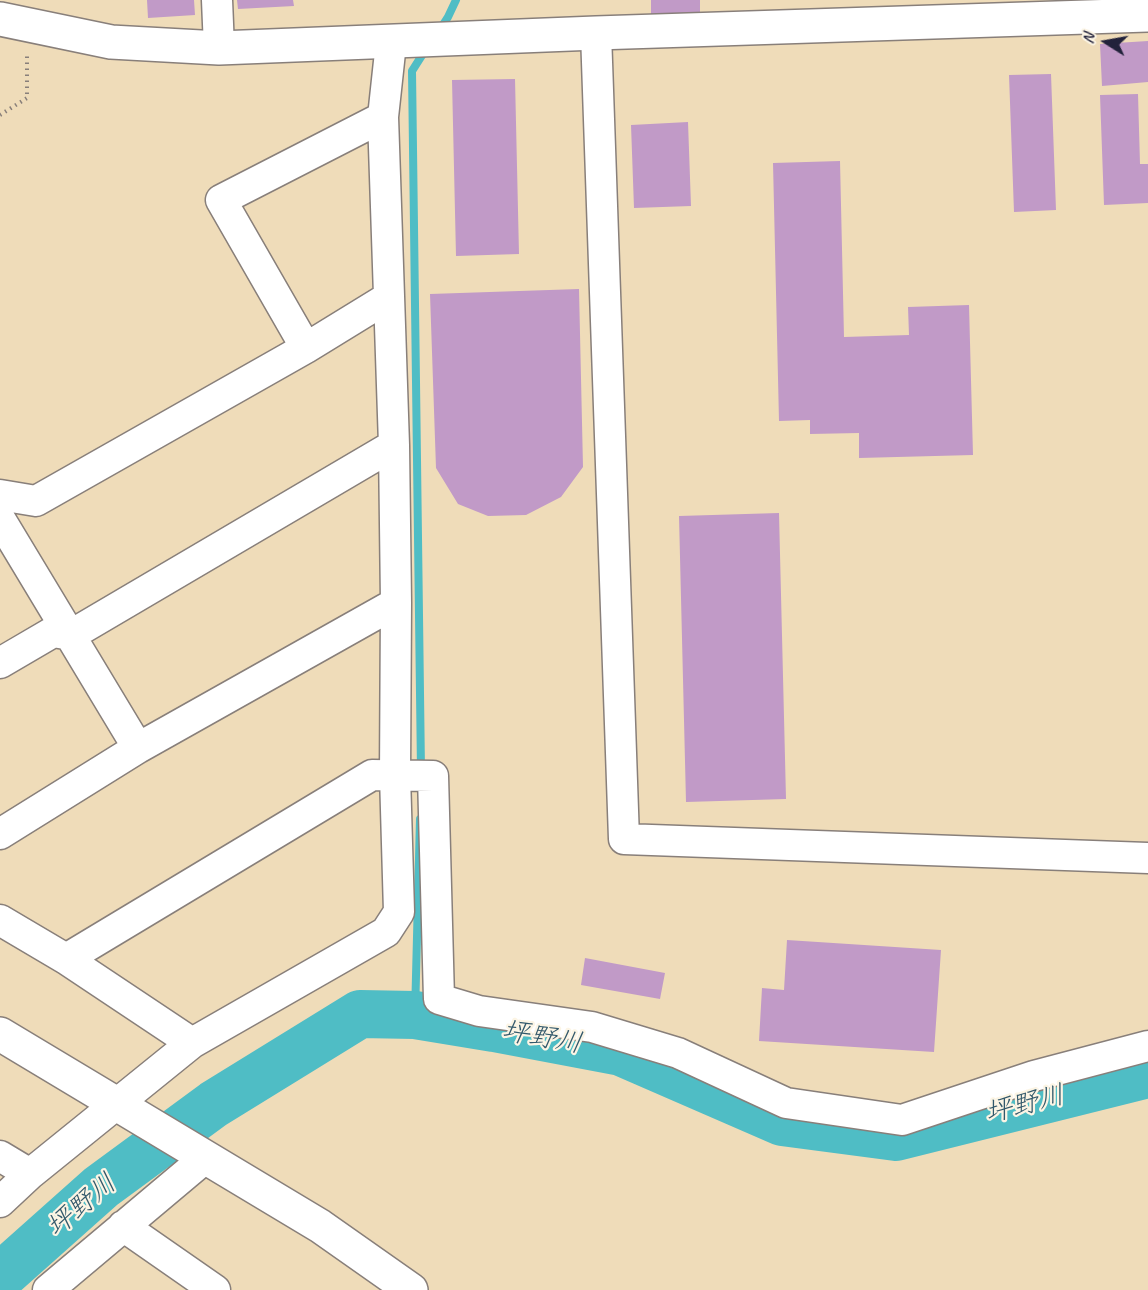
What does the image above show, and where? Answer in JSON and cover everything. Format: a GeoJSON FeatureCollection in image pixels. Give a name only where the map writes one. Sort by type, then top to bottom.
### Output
{"type":"FeatureCollection","features":[{"type":"Feature","properties":{"kind":"street"},"geometry":{"type":"LineString","coordinates":[[217,0],[219,48]]}},
{"type":"Feature","properties":{"kind":"street"},"geometry":{"type":"LineString","coordinates":[[14,22],[111,42],[219,48],[1148,15]]}},
{"type":"Feature","properties":{"kind":"street"},"geometry":{"type":"LineString","coordinates":[[596,33],[624,839],[1148,858]]}},
{"type":"Feature","properties":{"kind":"street"},"geometry":{"type":"LineString","coordinates":[[0,1202],[30,1174],[128,1111],[192,1043],[386,932],[399,912],[395,775],[394,445],[383,117],[391,43]]}},
{"type":"Feature","properties":{"kind":"street"},"geometry":{"type":"LineString","coordinates":[[306,348],[221,200],[383,117]]}},
{"type":"Feature","properties":{"kind":"street"},"geometry":{"type":"LineString","coordinates":[[0,495],[36,501],[306,348],[388,297]]}},
{"type":"Feature","properties":{"kind":"street"},"geometry":{"type":"LineString","coordinates":[[0,663],[53,632],[71,635],[394,445]]}},
{"type":"Feature","properties":{"kind":"street"},"geometry":{"type":"LineString","coordinates":[[0,519],[138,748]]}},
{"type":"Feature","properties":{"kind":"street"},"geometry":{"type":"LineString","coordinates":[[0,834],[138,748],[396,603]]}},
{"type":"Feature","properties":{"kind":"street"},"geometry":{"type":"LineString","coordinates":[[66,959],[372,775],[433,776],[439,999],[478,1011],[603,1030],[678,1053],[786,1103],[902,1120],[1034,1076],[1148,1046]]}},
{"type":"Feature","properties":{"kind":"street"},"geometry":{"type":"LineString","coordinates":[[0,920],[66,959],[192,1043]]}},
{"type":"Feature","properties":{"kind":"street"},"geometry":{"type":"LineString","coordinates":[[0,1034],[320,1226],[411,1290]]}},
{"type":"Feature","properties":{"kind":"street"},"geometry":{"type":"LineString","coordinates":[[48,1290],[123,1226],[195,1152]]}},
{"type":"Feature","properties":{"kind":"street"},"geometry":{"type":"LineString","coordinates":[[0,1156],[30,1174]]}},
{"type":"Feature","properties":{"kind":"street"},"geometry":{"type":"LineString","coordinates":[[123,1226],[215,1290]]}},
{"type":"Feature","properties":{"kind":"path"},"geometry":{"type":"LineString","coordinates":[[0,115],[27,98],[14,22]]}},
{"type":"Feature","properties":{"kind":"building"},"geometry":{"type":"Polygon","coordinates":[[[147,0],[194,0],[195,15],[148,18],[147,0]]]}},
{"type":"Feature","properties":{"kind":"building"},"geometry":{"type":"Polygon","coordinates":[[[237,0],[293,0],[294,6],[238,9],[237,0]]]}},
{"type":"Feature","properties":{"kind":"building"},"geometry":{"type":"Polygon","coordinates":[[[651,0],[700,0],[700,13],[651,14],[651,0]]]}},
{"type":"Feature","properties":{"kind":"building"},"geometry":{"type":"Polygon","coordinates":[[[1148,41],[1148,82],[1102,86],[1100,44],[1148,41]]]}},
{"type":"Feature","properties":{"kind":"building"},"geometry":{"type":"Polygon","coordinates":[[[1051,74],[1056,210],[1014,212],[1009,75],[1051,74]]]}},
{"type":"Feature","properties":{"kind":"building"},"geometry":{"type":"Polygon","coordinates":[[[515,79],[519,254],[456,256],[452,80],[515,79]]]}},
{"type":"Feature","properties":{"kind":"building"},"geometry":{"type":"Polygon","coordinates":[[[1138,94],[1140,164],[1148,164],[1148,203],[1104,205],[1100,95],[1138,94]]]}},
{"type":"Feature","properties":{"kind":"building"},"geometry":{"type":"Polygon","coordinates":[[[688,122],[691,206],[634,208],[631,125],[688,122]]]}},
{"type":"Feature","properties":{"kind":"building"},"geometry":{"type":"Polygon","coordinates":[[[840,161],[844,337],[909,335],[908,307],[969,305],[973,455],[859,458],[859,433],[810,434],[810,420],[779,421],[773,163],[840,161]]]}},
{"type":"Feature","properties":{"kind":"building"},"geometry":{"type":"Polygon","coordinates":[[[579,289],[583,467],[561,497],[526,515],[488,516],[458,504],[436,468],[430,294],[579,289]]]}},
{"type":"Feature","properties":{"kind":"building"},"geometry":{"type":"Polygon","coordinates":[[[779,513],[786,799],[686,802],[679,516],[779,513]]]}},
{"type":"Feature","properties":{"kind":"building"},"geometry":{"type":"Polygon","coordinates":[[[787,940],[941,950],[934,1052],[759,1041],[762,988],[784,990],[787,940]]]}},
{"type":"Feature","properties":{"kind":"building"},"geometry":{"type":"Polygon","coordinates":[[[585,958],[665,973],[660,999],[581,985],[585,958]]]}},
{"type":"Feature","properties":{"kind":"waterway"},"geometry":{"type":"LineString","coordinates":[[439,31],[456,0]]}},
{"type":"Feature","properties":{"kind":"waterway"},"geometry":{"type":"LineString","coordinates":[[421,770],[412,71],[426,49]]}},
{"type":"Feature","properties":{"kind":"waterway"},"geometry":{"type":"LineString","coordinates":[[415,1015],[420,819]]}},
{"type":"Feature","properties":{"kind":"waterway","name":"坪野川"},"geometry":{"type":"LineString","coordinates":[[0,1277],[101,1187],[214,1104],[360,1014],[415,1015],[621,1052],[782,1122],[896,1137],[1148,1074]]}}]}
